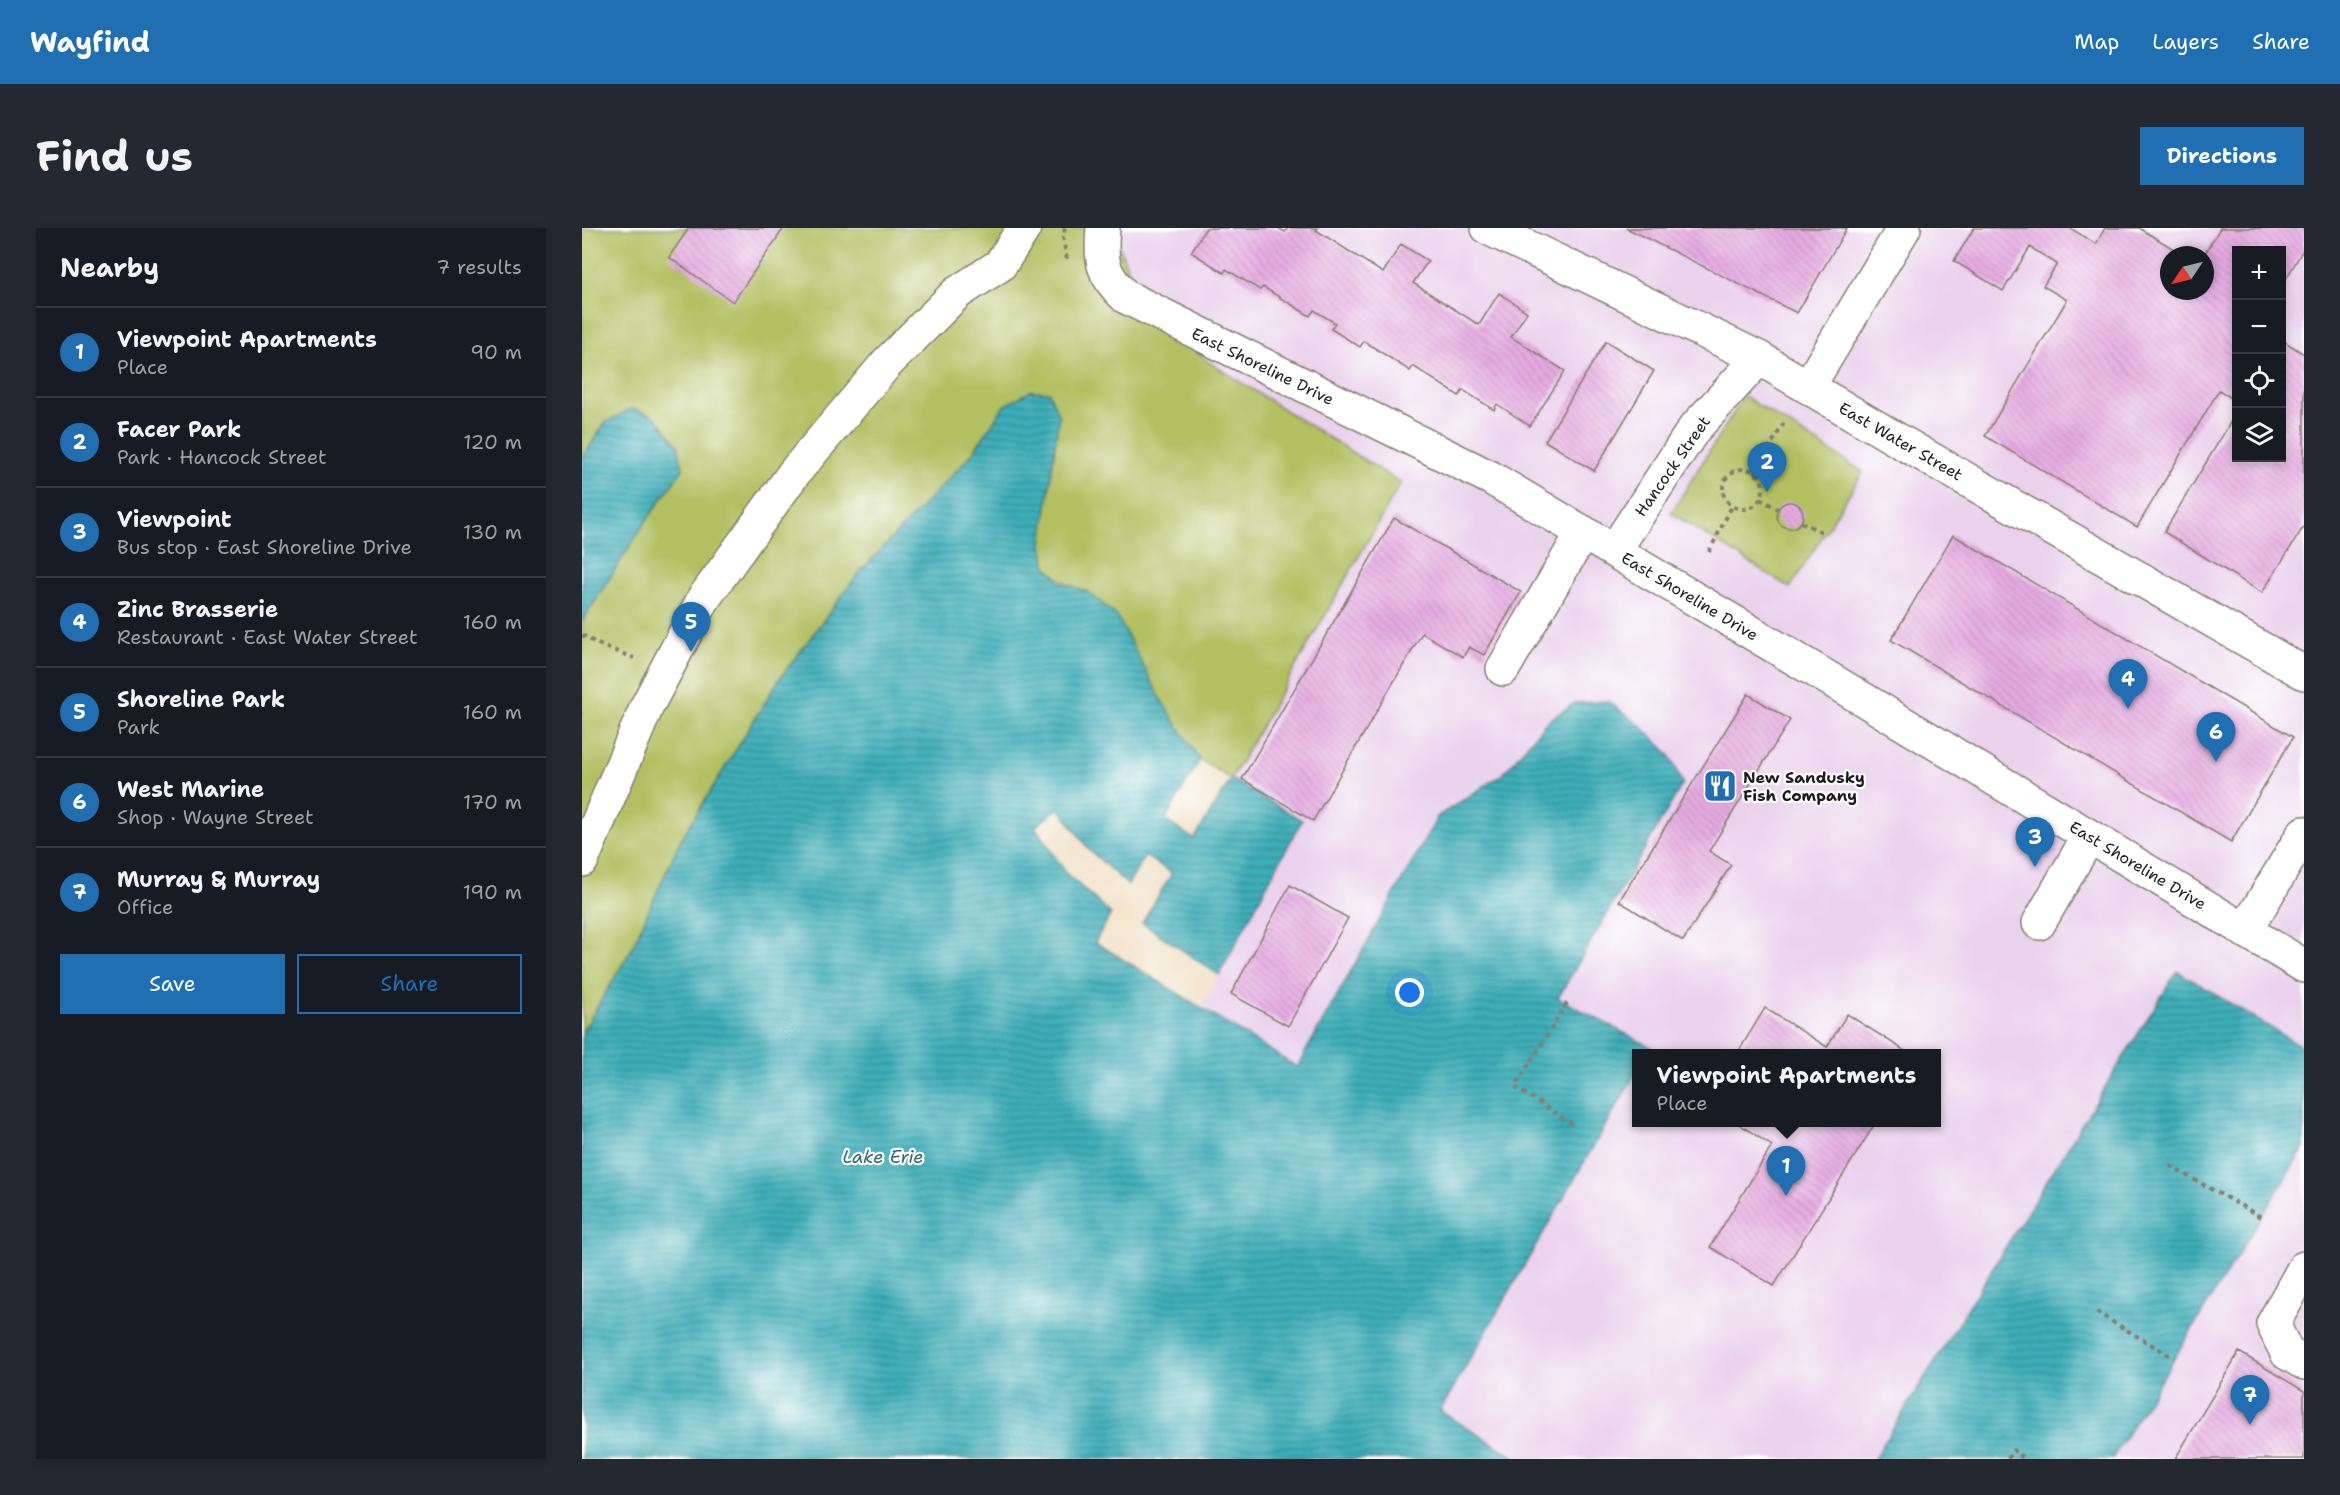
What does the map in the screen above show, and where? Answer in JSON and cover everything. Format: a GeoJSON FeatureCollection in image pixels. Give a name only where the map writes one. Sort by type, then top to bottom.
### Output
{"type":"FeatureCollection","features":[{"type":"Feature","properties":{"kind":"street"},"geometry":{"type":"LineString","coordinates":[[582,860],[647,706],[704,598],[794,473],[887,363],[957,293],[1000,265],[1024,228]]}},
{"type":"Feature","properties":{"kind":"street","name":"East Shoreline Drive"},"geometry":{"type":"LineString","coordinates":[[1103,228],[1101,251],[1104,269],[1113,284],[1126,297],[1491,478],[2304,966]]}},
{"type":"Feature","properties":{"kind":"street","name":"East Water Street"},"geometry":{"type":"LineString","coordinates":[[1488,228],[1759,358],[2304,673]]}},
{"type":"Feature","properties":{"kind":"street"},"geometry":{"type":"LineString","coordinates":[[1808,387],[1904,228]]}},
{"type":"Feature","properties":{"kind":"street","name":"Hancock Street"},"geometry":{"type":"LineString","coordinates":[[1614,551],[1694,429],[1759,358]]}},
{"type":"Feature","properties":{"kind":"street"},"geometry":{"type":"LineString","coordinates":[[1503,669],[1583,532]]}},
{"type":"Feature","properties":{"kind":"street"},"geometry":{"type":"LineString","coordinates":[[2245,931],[2304,833]]}},
{"type":"Feature","properties":{"kind":"street"},"geometry":{"type":"LineString","coordinates":[[2039,923],[2089,836]]}},
{"type":"Feature","properties":{"kind":"street"},"geometry":{"type":"LineString","coordinates":[[2301,1281],[2273,1324],[2287,1353],[2304,1363]]}},
{"type":"Feature","properties":{"kind":"path"},"geometry":{"type":"LineString","coordinates":[[1065,228],[1063,237],[1069,271]]}},
{"type":"Feature","properties":{"kind":"path"},"geometry":{"type":"LineString","coordinates":[[1754,473],[1784,423]]}},
{"type":"Feature","properties":{"kind":"path"},"geometry":{"type":"LineString","coordinates":[[1744,469],[1754,473],[1762,485],[1760,498],[1751,507],[1745,509],[1732,506],[1724,496],[1726,477],[1737,470],[1744,469]]}},
{"type":"Feature","properties":{"kind":"path"},"geometry":{"type":"LineString","coordinates":[[1760,498],[1778,508]]}},
{"type":"Feature","properties":{"kind":"path"},"geometry":{"type":"LineString","coordinates":[[1709,552],[1732,506]]}},
{"type":"Feature","properties":{"kind":"path"},"geometry":{"type":"LineString","coordinates":[[1801,522],[1824,534]]}},
{"type":"Feature","properties":{"kind":"path"},"geometry":{"type":"LineString","coordinates":[[582,635],[598,644],[665,670]]}},
{"type":"Feature","properties":{"kind":"path"},"geometry":{"type":"LineString","coordinates":[[1567,1003],[1515,1087],[1572,1124]]}},
{"type":"Feature","properties":{"kind":"path"},"geometry":{"type":"LineString","coordinates":[[2170,1166],[2261,1217]]}},
{"type":"Feature","properties":{"kind":"path"},"geometry":{"type":"LineString","coordinates":[[2096,1312],[2174,1358]]}},
{"type":"Feature","properties":{"kind":"path"},"geometry":{"type":"LineString","coordinates":[[2007,1459],[2013,1450],[2025,1459]]}},
{"type":"Feature","properties":{"kind":"shaded area"},"geometry":{"type":"Polygon","coordinates":[[[1112,228],[2304,228],[2304,1048],[2177,972],[1874,1459],[1518,1459],[1440,1411],[1632,1080],[1632,1127],[1941,1127],[1941,1049],[1650,1049],[1651,1047],[1558,998],[1683,784],[1669,754],[1641,726],[1608,701],[1547,721],[1503,774],[1438,816],[1298,1068],[1201,1008],[1302,820],[1231,779],[1401,483],[1207,361],[1140,300],[1112,228]]]}},
{"type":"Feature","properties":{"kind":"shaded area"},"geometry":{"type":"Polygon","coordinates":[[[2304,1147],[2304,1459],[2112,1459],[2304,1147]]]}},
{"type":"Feature","properties":{"kind":"green space"},"geometry":{"type":"Polygon","coordinates":[[[582,228],[1112,228],[1140,300],[1207,361],[1401,483],[1231,779],[1200,760],[1088,592],[1062,582],[1047,567],[1004,406],[972,454],[859,573],[778,681],[680,841],[631,950],[582,1033],[582,622],[644,524],[683,469],[678,445],[655,417],[632,408],[605,423],[582,458],[582,228]]]}},
{"type":"Feature","properties":{"kind":"green space"},"geometry":{"type":"Polygon","coordinates":[[[1744,396],[1863,472],[1790,588],[1671,513],[1744,396]]]}},
{"type":"Feature","properties":{"kind":"water","name":"Lake Erie"},"geometry":{"type":"Polygon","coordinates":[[[1030,391],[1049,392],[1059,416],[1042,545],[1047,567],[1062,582],[1088,592],[1117,616],[1162,701],[1200,760],[1165,820],[1194,839],[1231,779],[1302,820],[1219,975],[1142,923],[1172,873],[1145,856],[1128,885],[1089,850],[1059,808],[1035,827],[1067,874],[1111,914],[1095,942],[1297,1067],[1438,816],[1503,774],[1547,721],[1575,703],[1608,701],[1641,726],[1669,754],[1683,783],[1558,998],[1651,1047],[1650,1049],[1632,1049],[1632,1080],[1440,1411],[1518,1459],[582,1459],[582,1033],[631,950],[680,841],[778,681],[859,573],[972,454],[1004,406],[1030,391]]]}},
{"type":"Feature","properties":{"kind":"water"},"geometry":{"type":"Polygon","coordinates":[[[632,408],[655,417],[678,445],[683,469],[644,524],[582,622],[582,458],[605,423],[632,408]]]}},
{"type":"Feature","properties":{"kind":"water"},"geometry":{"type":"Polygon","coordinates":[[[2177,971],[2304,1048],[2304,1148],[2112,1459],[1874,1459],[2177,971]]]}},
{"type":"Feature","properties":{"kind":"building"},"geometry":{"type":"Polygon","coordinates":[[[689,228],[784,228],[733,302],[669,257],[689,228]]]}},
{"type":"Feature","properties":{"kind":"building"},"geometry":{"type":"Polygon","coordinates":[[[1206,228],[1278,228],[1285,232],[1288,228],[1318,228],[1316,230],[1383,273],[1401,244],[1428,261],[1413,283],[1479,325],[1499,293],[1527,312],[1511,337],[1565,371],[1530,426],[1497,404],[1494,410],[1463,390],[1459,396],[1413,366],[1410,371],[1364,341],[1360,347],[1331,329],[1335,323],[1314,310],[1310,316],[1263,287],[1260,290],[1226,269],[1224,273],[1191,252],[1206,228]]]}},
{"type":"Feature","properties":{"kind":"building"},"geometry":{"type":"Polygon","coordinates":[[[1626,228],[1847,228],[1797,313],[1626,228]]]}},
{"type":"Feature","properties":{"kind":"building"},"geometry":{"type":"Polygon","coordinates":[[[1974,228],[2070,228],[2096,244],[2105,228],[2139,228],[2169,246],[2160,246],[2160,300],[2214,300],[2214,246],[2209,246],[2220,228],[2304,228],[2304,248],[2286,279],[2286,246],[2232,246],[2232,398],[2219,390],[2137,527],[1985,436],[2067,300],[2043,286],[2057,264],[2030,247],[2003,291],[1954,261],[1974,228]]]}},
{"type":"Feature","properties":{"kind":"building"},"geometry":{"type":"Polygon","coordinates":[[[1606,341],[1654,371],[1594,471],[1545,441],[1606,341]]]}},
{"type":"Feature","properties":{"kind":"building"},"geometry":{"type":"Polygon","coordinates":[[[2286,343],[2304,354],[2304,526],[2262,593],[2164,532],[2232,420],[2232,462],[2286,462],[2286,343]]]}},
{"type":"Feature","properties":{"kind":"building"},"geometry":{"type":"Polygon","coordinates":[[[1790,502],[1799,506],[1803,515],[1799,524],[1790,528],[1781,524],[1777,515],[1781,506],[1790,502]]]}},
{"type":"Feature","properties":{"kind":"building"},"geometry":{"type":"Polygon","coordinates":[[[1394,518],[1521,592],[1484,655],[1469,647],[1463,657],[1422,633],[1313,821],[1242,779],[1394,518]]]}},
{"type":"Feature","properties":{"kind":"building"},"geometry":{"type":"Polygon","coordinates":[[[1953,535],[2293,737],[2231,842],[1891,640],[1953,535]]]}},
{"type":"Feature","properties":{"kind":"building","name":"New Sandusky Fish Company"},"geometry":{"type":"Polygon","coordinates":[[[1748,694],[1790,720],[1709,851],[1731,865],[1683,941],[1619,901],[1748,694]]]}},
{"type":"Feature","properties":{"kind":"building"},"geometry":{"type":"Polygon","coordinates":[[[1290,885],[1348,918],[1288,1026],[1231,994],[1290,885]]]}},
{"type":"Feature","properties":{"kind":"building"},"geometry":{"type":"Polygon","coordinates":[[[1765,1008],[1827,1047],[1847,1014],[1902,1049],[1740,1049],[1765,1008]]]}},
{"type":"Feature","properties":{"kind":"building"},"geometry":{"type":"Polygon","coordinates":[[[1744,1127],[1873,1127],[1774,1286],[1710,1247],[1772,1146],[1744,1127]]]}},
{"type":"Feature","properties":{"kind":"building"},"geometry":{"type":"Polygon","coordinates":[[[2239,1352],[2304,1391],[2304,1459],[2175,1459],[2239,1352]]]}},
{"type":"Feature","properties":{"kind":"place","name":"Facer Park"},"geometry":{"type":"Point","coordinates":[1767,492]}},
{"type":"Feature","properties":{"kind":"place","name":"Shoreline Park"},"geometry":{"type":"Point","coordinates":[691,652]}},
{"type":"Feature","properties":{"kind":"place","name":"Zinc Brasserie"},"geometry":{"type":"Point","coordinates":[2128,709]}},
{"type":"Feature","properties":{"kind":"place","name":"West Marine"},"geometry":{"type":"Point","coordinates":[2216,762]}},
{"type":"Feature","properties":{"kind":"place","name":"New Sandusky Fish Company"},"geometry":{"type":"Point","coordinates":[1720,786]}},
{"type":"Feature","properties":{"kind":"place","name":"Viewpoint"},"geometry":{"type":"Point","coordinates":[2035,867]}},
{"type":"Feature","properties":{"kind":"place","name":"Viewpoint Apartments"},"geometry":{"type":"Point","coordinates":[1786,1196]}},
{"type":"Feature","properties":{"kind":"place","name":"Murray & Murray"},"geometry":{"type":"Point","coordinates":[2250,1425]}}]}
